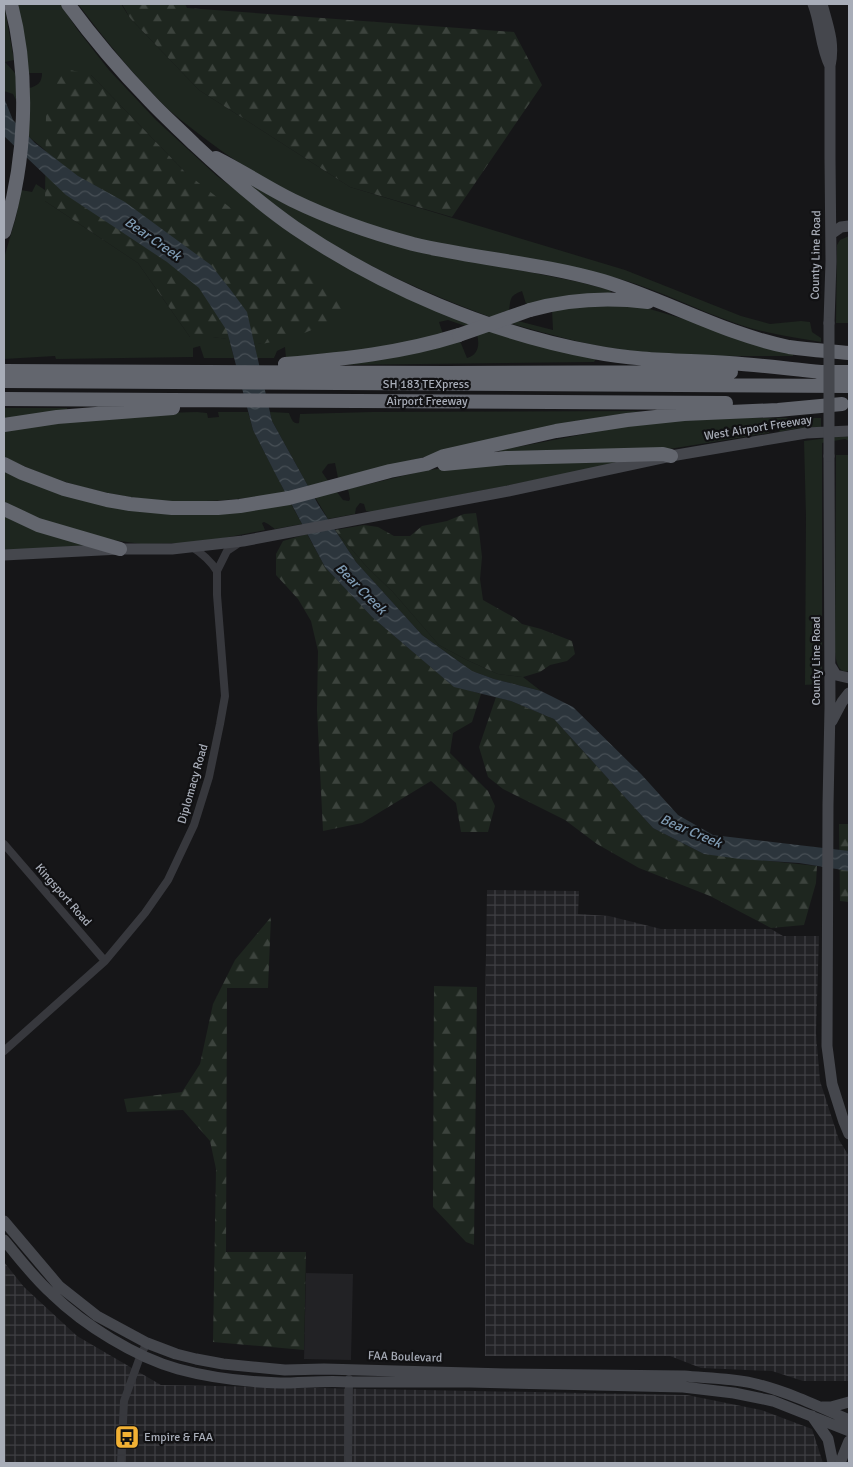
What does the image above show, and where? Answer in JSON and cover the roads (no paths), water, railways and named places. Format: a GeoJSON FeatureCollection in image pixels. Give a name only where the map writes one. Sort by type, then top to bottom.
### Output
{"type":"FeatureCollection","features":[{"type":"Feature","properties":{"kind":"highway"},"geometry":{"type":"LineString","coordinates":[[4,232],[15,189],[23,118],[23,89],[16,22],[11,4]]}},
{"type":"Feature","properties":{"kind":"highway"},"geometry":{"type":"LineString","coordinates":[[68,4],[86,28],[150,102],[251,195],[313,240],[390,282],[468,316],[567,346],[617,356],[729,363],[821,372]]}},
{"type":"Feature","properties":{"kind":"highway"},"geometry":{"type":"LineString","coordinates":[[200,149],[291,199],[326,216],[364,230],[423,246],[589,277],[619,286],[738,332],[788,346],[849,353]]}},
{"type":"Feature","properties":{"kind":"highway"},"geometry":{"type":"LineString","coordinates":[[4,425],[84,414],[167,408],[207,390],[287,386],[355,358],[438,342],[530,310],[566,302],[602,299],[632,300],[673,307]]}},
{"type":"Feature","properties":{"kind":"highway","name":"Airport Freeway"},"geometry":{"type":"LineString","coordinates":[[4,371],[207,390]]}},
{"type":"Feature","properties":{"kind":"highway","name":"Airport Freeway"},"geometry":{"type":"LineString","coordinates":[[4,399],[207,390],[249,372],[336,401],[847,400]]}},
{"type":"Feature","properties":{"kind":"highway","name":"Airport Freeway"},"geometry":{"type":"LineString","coordinates":[[287,386],[849,372]]}},
{"type":"Feature","properties":{"kind":"highway","name":"SH 183 TEXpress"},"geometry":{"type":"LineString","coordinates":[[4,381],[207,390]]}},
{"type":"Feature","properties":{"kind":"highway","name":"SH 183 TEXpress"},"geometry":{"type":"LineString","coordinates":[[4,388],[207,390],[287,386],[849,386]]}},
{"type":"Feature","properties":{"kind":"highway","name":"SH 183 TEXpress"},"geometry":{"type":"LineString","coordinates":[[287,386],[847,400]]}},
{"type":"Feature","properties":{"kind":"highway"},"geometry":{"type":"LineString","coordinates":[[4,464],[22,473],[64,488],[130,504],[172,508],[218,508],[289,498],[426,464],[444,456],[556,432],[627,420],[684,414],[778,410],[847,400]]}},
{"type":"Feature","properties":{"kind":"highway"},"geometry":{"type":"LineString","coordinates":[[426,464],[506,458],[663,454],[671,456]]}},
{"type":"Feature","properties":{"kind":"highway"},"geometry":{"type":"LineString","coordinates":[[4,509],[38,525],[120,549]]}},
{"type":"Feature","properties":{"kind":"street"},"geometry":{"type":"LineString","coordinates":[[813,4],[825,56],[830,66]]}},
{"type":"Feature","properties":{"kind":"street","name":"County Line Road"},"geometry":{"type":"LineString","coordinates":[[822,4],[833,54],[830,66],[830,725],[827,1046],[832,1084],[849,1134]]}},
{"type":"Feature","properties":{"kind":"street"},"geometry":{"type":"LineString","coordinates":[[831,234],[841,227],[849,226]]}},
{"type":"Feature","properties":{"kind":"street","name":"West Airport Freeway"},"geometry":{"type":"LineString","coordinates":[[671,456],[806,433],[849,431]]}},
{"type":"Feature","properties":{"kind":"street"},"geometry":{"type":"LineString","coordinates":[[4,555],[192,547],[243,541],[522,488],[671,456]]}},
{"type":"Feature","properties":{"kind":"street","name":"Diplomacy Road"},"geometry":{"type":"LineString","coordinates":[[4,1051],[105,961],[145,913],[168,880],[194,825],[209,777],[225,696],[217,595],[217,571],[227,551],[243,541]]}},
{"type":"Feature","properties":{"kind":"street"},"geometry":{"type":"LineString","coordinates":[[192,547],[204,554],[217,571]]}},
{"type":"Feature","properties":{"kind":"street"},"geometry":{"type":"LineString","coordinates":[[830,665],[836,675],[849,678]]}},
{"type":"Feature","properties":{"kind":"street"},"geometry":{"type":"LineString","coordinates":[[830,689],[849,684]]}},
{"type":"Feature","properties":{"kind":"street"},"geometry":{"type":"LineString","coordinates":[[830,689],[849,691],[830,725]]}},
{"type":"Feature","properties":{"kind":"street","name":"Kingsport Road"},"geometry":{"type":"LineString","coordinates":[[4,844],[105,961]]}},
{"type":"Feature","properties":{"kind":"street","name":"FAA Boulevard"},"geometry":{"type":"LineString","coordinates":[[4,1221],[55,1290],[80,1318],[99,1331],[141,1354],[178,1369],[217,1377],[280,1383],[470,1377]]}},
{"type":"Feature","properties":{"kind":"street","name":"FAA Boulevard"},"geometry":{"type":"LineString","coordinates":[[4,1240],[32,1274],[55,1290],[97,1316],[147,1343],[196,1359],[285,1370],[349,1369],[470,1377],[609,1380],[684,1376],[713,1378],[752,1383],[789,1394],[849,1420]]}},
{"type":"Feature","properties":{"kind":"street"},"geometry":{"type":"LineString","coordinates":[[121,1463],[124,1401],[141,1354],[147,1343]]}},
{"type":"Feature","properties":{"kind":"street"},"geometry":{"type":"LineString","coordinates":[[247,1366],[248,1380]]}},
{"type":"Feature","properties":{"kind":"street"},"geometry":{"type":"LineString","coordinates":[[348,1463],[349,1369]]}},
{"type":"Feature","properties":{"kind":"street","name":"FAA Boulevard"},"geometry":{"type":"LineString","coordinates":[[609,1380],[734,1393],[773,1401],[849,1431]]}},
{"type":"Feature","properties":{"kind":"street"},"geometry":{"type":"LineString","coordinates":[[821,1407],[831,1407],[849,1402]]}},
{"type":"Feature","properties":{"kind":"street"},"geometry":{"type":"LineString","coordinates":[[812,1416],[828,1439],[833,1463]]}},
{"type":"Feature","properties":{"kind":"street"},"geometry":{"type":"LineString","coordinates":[[840,1463],[849,1441]]}},
{"type":"Feature","properties":{"kind":"water","name":"Bear Creek"},"geometry":{"type":"Polygon","coordinates":[[[4,98],[13,120],[35,143],[78,176],[125,202],[211,265],[230,289],[247,312],[272,421],[318,504],[356,562],[422,635],[472,671],[494,679],[541,691],[573,707],[641,774],[678,815],[713,835],[849,851],[849,871],[799,863],[740,859],[704,854],[653,828],[554,719],[511,701],[454,687],[372,617],[325,567],[277,477],[253,430],[227,331],[199,288],[167,262],[66,195],[4,136],[4,98]]]}},
{"type":"Feature","properties":{"kind":"place","name":"Empire & FAA"},"geometry":{"type":"Point","coordinates":[127,1437]}}]}
